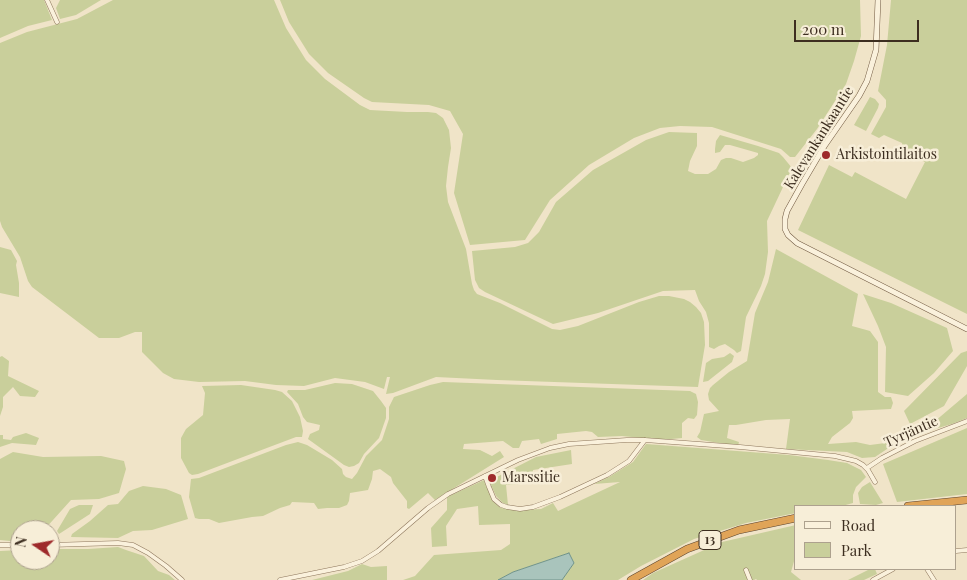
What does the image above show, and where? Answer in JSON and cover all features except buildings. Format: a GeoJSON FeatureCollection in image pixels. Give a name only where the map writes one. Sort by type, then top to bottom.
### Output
{"type":"FeatureCollection","features":[{"type":"Feature","properties":{"kind":"highway"},"geometry":{"type":"LineString","coordinates":[[918,505],[967,500]]}},
{"type":"Feature","properties":{"kind":"highway","name":"13"},"geometry":{"type":"LineString","coordinates":[[631,580],[687,549],[739,530],[794,518]]}},
{"type":"Feature","properties":{"kind":"street"},"geometry":{"type":"LineString","coordinates":[[47,0],[57,22]]}},
{"type":"Feature","properties":{"kind":"street","name":"Kalevankankaantie"},"geometry":{"type":"LineString","coordinates":[[878,0],[876,50],[867,81],[802,184],[787,211],[785,228],[788,235],[797,243],[967,329]]}},
{"type":"Feature","properties":{"kind":"street","name":"Tyrjäntie"},"geometry":{"type":"LineString","coordinates":[[867,468],[915,441],[967,421]]}},
{"type":"Feature","properties":{"kind":"street"},"geometry":{"type":"LineString","coordinates":[[485,476],[494,499],[500,505],[520,509],[533,507],[560,497],[607,475],[629,461],[645,440]]}},
{"type":"Feature","properties":{"kind":"street"},"geometry":{"type":"LineString","coordinates":[[280,580],[344,567],[362,561],[378,552],[428,508],[448,494],[518,460],[550,448],[569,444],[645,440],[835,456],[856,461],[867,468],[875,482]]}},
{"type":"Feature","properties":{"kind":"street"},"geometry":{"type":"LineString","coordinates":[[60,545],[118,543],[133,545],[148,552],[182,580]]}},
{"type":"Feature","properties":{"kind":"street"},"geometry":{"type":"LineString","coordinates":[[746,570],[750,580]]}},
{"type":"Feature","properties":{"kind":"street"},"geometry":{"type":"LineString","coordinates":[[873,580],[891,570]]}},
{"type":"Feature","properties":{"kind":"green space"},"geometry":{"type":"Polygon","coordinates":[[[0,0],[44,0],[52,20],[28,26],[0,38],[0,0]]]}},
{"type":"Feature","properties":{"kind":"green space"},"geometry":{"type":"Polygon","coordinates":[[[60,0],[101,0],[76,15],[60,19],[56,8],[60,0]]]}},
{"type":"Feature","properties":{"kind":"green space"},"geometry":{"type":"Polygon","coordinates":[[[113,0],[274,0],[286,28],[306,60],[325,79],[360,105],[370,110],[436,113],[443,118],[449,130],[451,148],[446,186],[448,202],[466,249],[472,284],[477,294],[500,303],[552,329],[560,330],[578,326],[659,296],[684,299],[696,307],[701,313],[704,322],[705,345],[698,387],[436,377],[386,394],[390,377],[387,377],[384,389],[365,382],[335,378],[304,386],[245,381],[199,382],[174,379],[163,373],[142,352],[142,332],[135,332],[119,338],[99,338],[32,287],[20,257],[2,227],[0,221],[0,43],[27,32],[77,19],[113,0]]]}},
{"type":"Feature","properties":{"kind":"green space"},"geometry":{"type":"Polygon","coordinates":[[[280,0],[860,0],[861,36],[846,84],[817,129],[795,157],[790,157],[781,149],[712,127],[680,126],[660,128],[634,138],[589,165],[550,200],[525,240],[470,245],[454,193],[463,134],[450,111],[429,105],[372,102],[364,98],[328,73],[309,54],[289,22],[280,0]]]}},
{"type":"Feature","properties":{"kind":"green space"},"geometry":{"type":"Polygon","coordinates":[[[891,0],[967,0],[967,314],[798,230],[829,165],[852,177],[855,172],[906,199],[925,162],[904,151],[902,143],[884,135],[879,138],[871,134],[886,107],[886,100],[878,91],[887,45],[891,0]]]}},
{"type":"Feature","properties":{"kind":"green space"},"geometry":{"type":"Polygon","coordinates":[[[870,97],[879,104],[866,131],[854,125],[870,97]]]}},
{"type":"Feature","properties":{"kind":"green space"},"geometry":{"type":"Polygon","coordinates":[[[669,132],[697,133],[697,146],[690,161],[688,171],[695,174],[708,174],[716,169],[721,160],[726,158],[743,162],[758,155],[758,153],[730,145],[725,145],[720,152],[715,153],[716,141],[720,135],[779,153],[792,168],[767,221],[768,252],[765,274],[746,317],[741,351],[737,353],[725,344],[714,349],[709,347],[709,323],[706,312],[695,290],[663,291],[598,313],[553,324],[479,288],[475,280],[472,251],[515,247],[528,243],[539,232],[556,202],[593,170],[646,140],[669,132]]]}},
{"type":"Feature","properties":{"kind":"green space"},"geometry":{"type":"Polygon","coordinates":[[[0,247],[11,250],[17,261],[19,297],[0,293],[0,247]]]}},
{"type":"Feature","properties":{"kind":"green space"},"geometry":{"type":"Polygon","coordinates":[[[776,249],[858,294],[852,326],[870,331],[878,342],[878,392],[885,397],[891,397],[893,403],[891,409],[852,411],[853,418],[850,423],[832,437],[828,444],[856,442],[870,445],[893,442],[890,447],[875,457],[862,458],[847,452],[786,449],[790,419],[729,425],[727,438],[739,442],[738,446],[701,440],[697,437],[704,414],[719,411],[709,400],[710,388],[729,372],[747,361],[755,313],[768,282],[776,249]]]}},
{"type":"Feature","properties":{"kind":"green space"},"geometry":{"type":"Polygon","coordinates":[[[863,294],[891,303],[947,328],[953,351],[934,373],[908,396],[885,392],[886,347],[863,294]]]}},
{"type":"Feature","properties":{"kind":"green space"},"geometry":{"type":"Polygon","coordinates":[[[967,351],[967,366],[944,406],[910,424],[904,411],[961,353],[967,351]]]}},
{"type":"Feature","properties":{"kind":"green space"},"geometry":{"type":"Polygon","coordinates":[[[730,353],[734,356],[732,362],[708,381],[703,382],[706,363],[730,353]]]}},
{"type":"Feature","properties":{"kind":"green space"},"geometry":{"type":"Polygon","coordinates":[[[2,356],[9,361],[8,376],[39,391],[35,397],[20,396],[13,387],[3,397],[3,407],[0,416],[0,357],[2,356]]]}},
{"type":"Feature","properties":{"kind":"green space"},"geometry":{"type":"Polygon","coordinates":[[[443,382],[690,391],[696,394],[698,402],[697,415],[694,419],[688,418],[682,423],[682,438],[661,440],[622,436],[598,437],[592,432],[586,431],[557,434],[557,439],[541,444],[539,439],[522,441],[519,448],[513,448],[503,441],[464,444],[463,449],[480,450],[492,456],[500,451],[504,457],[435,500],[428,493],[409,509],[407,508],[407,501],[393,483],[391,477],[380,469],[373,471],[368,490],[350,493],[347,505],[339,508],[318,509],[314,503],[292,502],[290,505],[263,516],[219,523],[209,519],[195,518],[189,497],[191,479],[199,478],[298,442],[307,445],[332,460],[342,469],[346,477],[352,479],[366,456],[382,440],[389,419],[389,407],[394,397],[443,382]]]}},
{"type":"Feature","properties":{"kind":"green space"},"geometry":{"type":"Polygon","coordinates":[[[335,383],[352,384],[373,391],[386,408],[386,418],[379,438],[364,454],[359,463],[349,467],[308,439],[310,434],[319,430],[320,425],[307,422],[298,404],[287,392],[288,390],[305,390],[335,383]]]}},
{"type":"Feature","properties":{"kind":"green space"},"geometry":{"type":"Polygon","coordinates":[[[241,385],[282,392],[292,401],[300,417],[303,431],[302,437],[296,437],[192,475],[181,458],[181,438],[186,429],[203,415],[205,393],[202,386],[241,385]]]}},
{"type":"Feature","properties":{"kind":"green space"},"geometry":{"type":"Polygon","coordinates":[[[967,394],[967,418],[921,433],[967,394]]]}},
{"type":"Feature","properties":{"kind":"green space"},"geometry":{"type":"Polygon","coordinates":[[[967,428],[967,494],[897,502],[883,464],[967,428]]]}},
{"type":"Feature","properties":{"kind":"green space"},"geometry":{"type":"Polygon","coordinates":[[[26,433],[39,438],[36,445],[12,443],[0,447],[0,435],[3,435],[3,439],[11,440],[13,437],[26,433]]]}},
{"type":"Feature","properties":{"kind":"green space"},"geometry":{"type":"Polygon","coordinates":[[[646,444],[789,455],[828,460],[847,463],[861,470],[866,477],[856,487],[853,503],[846,505],[794,505],[794,513],[746,523],[694,539],[618,580],[562,580],[574,563],[569,553],[513,572],[498,580],[403,580],[415,576],[434,555],[501,550],[510,544],[510,524],[479,525],[478,506],[457,509],[446,526],[447,546],[432,547],[431,528],[447,510],[447,497],[484,480],[493,501],[501,508],[541,509],[553,503],[558,511],[620,482],[594,484],[633,462],[646,444]]]}},
{"type":"Feature","properties":{"kind":"green space"},"geometry":{"type":"Polygon","coordinates":[[[571,450],[572,464],[533,470],[532,483],[506,485],[508,505],[496,496],[489,481],[536,457],[571,450]]]}},
{"type":"Feature","properties":{"kind":"green space"},"geometry":{"type":"Polygon","coordinates":[[[13,452],[43,457],[101,456],[124,461],[126,469],[119,493],[99,499],[71,500],[53,520],[10,520],[10,541],[0,540],[0,459],[13,452]]]}},
{"type":"Feature","properties":{"kind":"green space"},"geometry":{"type":"Polygon","coordinates":[[[870,482],[883,503],[876,505],[860,504],[858,493],[862,487],[870,482]]]}},
{"type":"Feature","properties":{"kind":"green space"},"geometry":{"type":"Polygon","coordinates":[[[143,486],[166,489],[181,495],[188,519],[152,530],[133,531],[118,538],[71,537],[72,534],[108,505],[118,504],[129,491],[143,486]]]}},
{"type":"Feature","properties":{"kind":"green space"},"geometry":{"type":"Polygon","coordinates":[[[79,505],[93,505],[90,514],[60,533],[60,526],[70,509],[79,505]]]}},
{"type":"Feature","properties":{"kind":"green space"},"geometry":{"type":"Polygon","coordinates":[[[794,525],[794,561],[791,572],[801,580],[643,580],[653,573],[722,542],[794,525]]]}},
{"type":"Feature","properties":{"kind":"green space"},"geometry":{"type":"Polygon","coordinates":[[[118,547],[144,556],[158,571],[169,575],[175,580],[0,580],[0,551],[10,550],[10,570],[60,570],[60,549],[118,547]]]}},
{"type":"Feature","properties":{"kind":"green space"},"geometry":{"type":"Polygon","coordinates":[[[362,564],[371,567],[387,566],[387,580],[312,580],[348,571],[362,564]]]}},
{"type":"Feature","properties":{"kind":"green space"},"geometry":{"type":"Polygon","coordinates":[[[868,570],[875,570],[877,574],[864,580],[848,580],[868,570]]]}},
{"type":"Feature","properties":{"kind":"water"},"geometry":{"type":"Polygon","coordinates":[[[569,553],[574,563],[562,580],[498,580],[513,572],[569,553]]]}},
{"type":"Feature","properties":{"kind":"place","name":"Arkistointilaitos"},"geometry":{"type":"Point","coordinates":[826,155]}},
{"type":"Feature","properties":{"kind":"place","name":"Marssitie"},"geometry":{"type":"Point","coordinates":[492,478]}}]}
